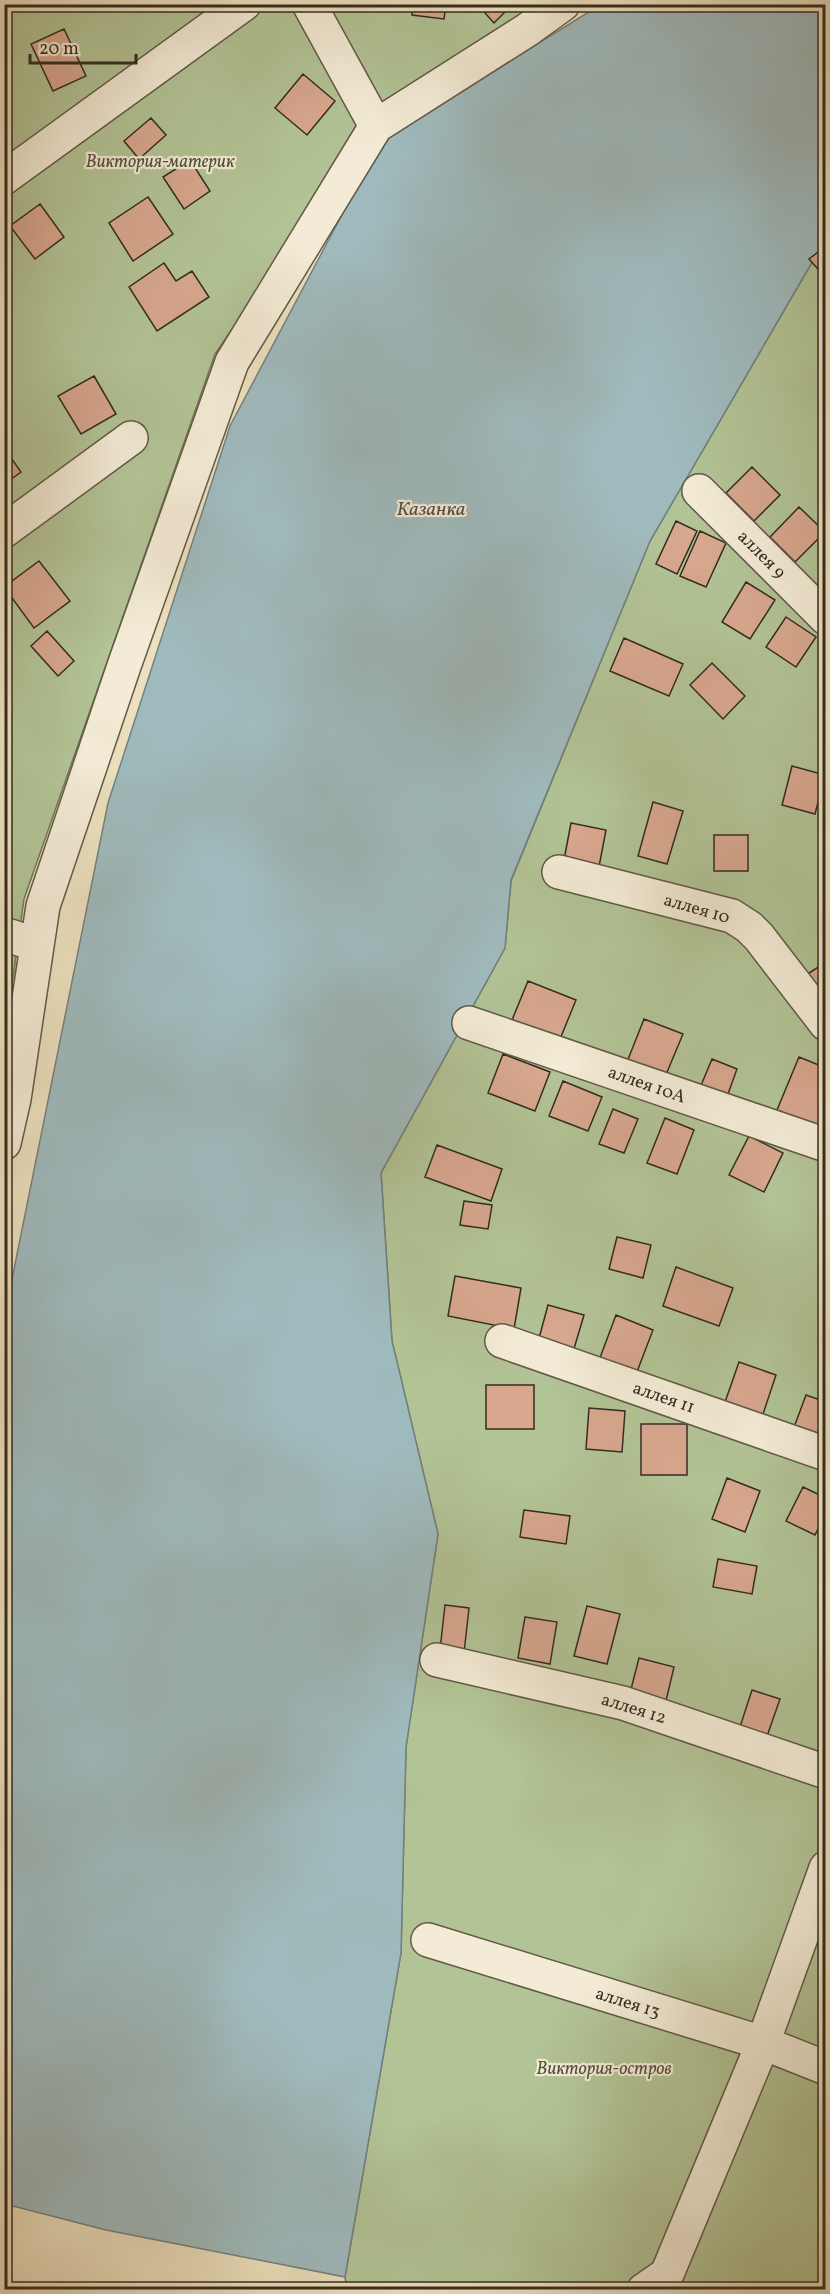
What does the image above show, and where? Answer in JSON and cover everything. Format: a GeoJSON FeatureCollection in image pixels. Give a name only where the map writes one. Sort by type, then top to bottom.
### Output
{"type":"FeatureCollection","features":[{"type":"Feature","properties":{"kind":"lane"},"geometry":{"type":"LineString","coordinates":[[4,178],[244,4]]}},
{"type":"Feature","properties":{"kind":"lane"},"geometry":{"type":"LineString","coordinates":[[309,4],[376,126]]}},
{"type":"Feature","properties":{"kind":"lane"},"geometry":{"type":"LineString","coordinates":[[4,1143],[14,1100],[43,906],[124,666],[232,362],[376,126],[527,30],[563,4]]}},
{"type":"Feature","properties":{"kind":"lane"},"geometry":{"type":"LineString","coordinates":[[4,531],[131,438]]}},
{"type":"Feature","properties":{"kind":"lane","name":"аллея 9"},"geometry":{"type":"LineString","coordinates":[[699,491],[825,618]]}},
{"type":"Feature","properties":{"kind":"lane","name":"аллея 10"},"geometry":{"type":"LineString","coordinates":[[559,872],[732,916],[759,937],[825,1024]]}},
{"type":"Feature","properties":{"kind":"lane"},"geometry":{"type":"LineString","coordinates":[[4,934],[37,945]]}},
{"type":"Feature","properties":{"kind":"lane","name":"аллея 10А"},"geometry":{"type":"LineString","coordinates":[[469,1023],[825,1145]]}},
{"type":"Feature","properties":{"kind":"lane","name":"аллея 11"},"geometry":{"type":"LineString","coordinates":[[502,1341],[825,1454]]}},
{"type":"Feature","properties":{"kind":"lane","name":"аллея 12"},"geometry":{"type":"LineString","coordinates":[[437,1660],[623,1703],[825,1772]]}},
{"type":"Feature","properties":{"kind":"lane"},"geometry":{"type":"LineString","coordinates":[[644,2289],[667,2274],[763,2043],[825,1868]]}},
{"type":"Feature","properties":{"kind":"lane","name":"аллея 13"},"geometry":{"type":"LineString","coordinates":[[428,1940],[763,2043],[825,2068]]}},
{"type":"Feature","properties":{"kind":"green space","name":"Виктория-материк"},"geometry":{"type":"Polygon","coordinates":[[[5,5],[535,5],[390,97],[215,354],[24,899],[5,1035],[5,5]]]}},
{"type":"Feature","properties":{"kind":"green space","name":"Виктория-остров"},"geometry":{"type":"Polygon","coordinates":[[[825,240],[825,2289],[347,2290],[345,2277],[401,1953],[406,1747],[438,1534],[392,1341],[381,1173],[505,948],[511,881],[650,541],[825,240]]]}},
{"type":"Feature","properties":{"kind":"water","name":"Казанка"},"geometry":{"type":"Polygon","coordinates":[[[600,5],[825,5],[825,240],[650,541],[511,880],[505,948],[381,1173],[392,1341],[438,1534],[406,1747],[401,1953],[345,2277],[106,2230],[5,2204],[5,1314],[108,803],[230,426],[381,141],[600,5]]]}},
{"type":"Feature","properties":{"kind":"building"},"geometry":{"type":"Polygon","coordinates":[[[413,4],[446,4],[444,19],[412,15],[413,4]]]}},
{"type":"Feature","properties":{"kind":"building"},"geometry":{"type":"Polygon","coordinates":[[[477,4],[513,4],[494,23],[477,4]]]}},
{"type":"Feature","properties":{"kind":"building"},"geometry":{"type":"Polygon","coordinates":[[[64,29],[86,76],[53,91],[31,44],[64,29]]]}},
{"type":"Feature","properties":{"kind":"building"},"geometry":{"type":"Polygon","coordinates":[[[303,74],[335,101],[307,135],[275,108],[303,74]]]}},
{"type":"Feature","properties":{"kind":"building"},"geometry":{"type":"Polygon","coordinates":[[[151,118],[166,135],[139,159],[124,141],[151,118]]]}},
{"type":"Feature","properties":{"kind":"building"},"geometry":{"type":"Polygon","coordinates":[[[190,160],[210,191],[184,209],[163,177],[190,160]]]}},
{"type":"Feature","properties":{"kind":"building"},"geometry":{"type":"Polygon","coordinates":[[[148,197],[173,234],[133,261],[109,223],[148,197]]]}},
{"type":"Feature","properties":{"kind":"building"},"geometry":{"type":"Polygon","coordinates":[[[40,204],[64,237],[35,259],[10,226],[40,204]]]}},
{"type":"Feature","properties":{"kind":"building"},"geometry":{"type":"Polygon","coordinates":[[[826,246],[826,278],[809,259],[826,246]]]}},
{"type":"Feature","properties":{"kind":"building"},"geometry":{"type":"Polygon","coordinates":[[[164,263],[176,281],[192,271],[209,297],[157,331],[129,287],[164,263]]]}},
{"type":"Feature","properties":{"kind":"building"},"geometry":{"type":"Polygon","coordinates":[[[94,376],[116,414],[81,434],[58,396],[94,376]]]}},
{"type":"Feature","properties":{"kind":"building"},"geometry":{"type":"Polygon","coordinates":[[[4,448],[21,472],[4,484],[4,448]]]}},
{"type":"Feature","properties":{"kind":"building"},"geometry":{"type":"Polygon","coordinates":[[[752,467],[780,495],[754,521],[726,493],[752,467]]]}},
{"type":"Feature","properties":{"kind":"building"},"geometry":{"type":"Polygon","coordinates":[[[799,507],[825,532],[795,562],[770,537],[799,507]]]}},
{"type":"Feature","properties":{"kind":"building"},"geometry":{"type":"Polygon","coordinates":[[[676,521],[697,531],[677,574],[656,564],[676,521]]]}},
{"type":"Feature","properties":{"kind":"building"},"geometry":{"type":"Polygon","coordinates":[[[700,531],[726,543],[706,587],[680,576],[700,531]]]}},
{"type":"Feature","properties":{"kind":"building"},"geometry":{"type":"Polygon","coordinates":[[[39,561],[70,601],[34,628],[4,587],[39,561]]]}},
{"type":"Feature","properties":{"kind":"building"},"geometry":{"type":"Polygon","coordinates":[[[746,582],[775,600],[750,639],[722,622],[746,582]]]}},
{"type":"Feature","properties":{"kind":"building"},"geometry":{"type":"Polygon","coordinates":[[[786,617],[816,637],[796,667],[766,647],[786,617]]]}},
{"type":"Feature","properties":{"kind":"building"},"geometry":{"type":"Polygon","coordinates":[[[47,631],[74,661],[58,676],[31,646],[47,631]]]}},
{"type":"Feature","properties":{"kind":"building"},"geometry":{"type":"Polygon","coordinates":[[[624,638],[683,664],[669,696],[610,671],[624,638]]]}},
{"type":"Feature","properties":{"kind":"building"},"geometry":{"type":"Polygon","coordinates":[[[712,663],[745,696],[723,719],[690,685],[712,663]]]}},
{"type":"Feature","properties":{"kind":"building"},"geometry":{"type":"Polygon","coordinates":[[[792,766],[825,775],[815,814],[782,805],[792,766]]]}},
{"type":"Feature","properties":{"kind":"building"},"geometry":{"type":"Polygon","coordinates":[[[653,802],[683,811],[667,864],[638,856],[653,802]]]}},
{"type":"Feature","properties":{"kind":"building"},"geometry":{"type":"Polygon","coordinates":[[[571,823],[606,830],[598,872],[563,865],[571,823]]]}},
{"type":"Feature","properties":{"kind":"building"},"geometry":{"type":"Polygon","coordinates":[[[714,835],[748,835],[748,871],[714,871],[714,835]]]}},
{"type":"Feature","properties":{"kind":"building"},"geometry":{"type":"Polygon","coordinates":[[[826,962],[826,1010],[803,977],[826,962]]]}},
{"type":"Feature","properties":{"kind":"building"},"geometry":{"type":"Polygon","coordinates":[[[528,981],[576,1000],[558,1044],[510,1025],[528,981]]]}},
{"type":"Feature","properties":{"kind":"building"},"geometry":{"type":"Polygon","coordinates":[[[644,1019],[683,1034],[665,1077],[627,1062],[644,1019]]]}},
{"type":"Feature","properties":{"kind":"building"},"geometry":{"type":"Polygon","coordinates":[[[503,1054],[550,1072],[535,1111],[488,1093],[503,1054]]]}},
{"type":"Feature","properties":{"kind":"building"},"geometry":{"type":"Polygon","coordinates":[[[799,1057],[826,1068],[826,1109],[818,1127],[777,1110],[799,1057]]]}},
{"type":"Feature","properties":{"kind":"building"},"geometry":{"type":"Polygon","coordinates":[[[712,1059],[737,1069],[724,1105],[697,1095],[712,1059]]]}},
{"type":"Feature","properties":{"kind":"building"},"geometry":{"type":"Polygon","coordinates":[[[563,1081],[602,1097],[588,1131],[549,1116],[563,1081]]]}},
{"type":"Feature","properties":{"kind":"building"},"geometry":{"type":"Polygon","coordinates":[[[613,1109],[638,1119],[624,1153],[599,1144],[613,1109]]]}},
{"type":"Feature","properties":{"kind":"building"},"geometry":{"type":"Polygon","coordinates":[[[665,1118],[694,1130],[677,1174],[647,1163],[665,1118]]]}},
{"type":"Feature","properties":{"kind":"building"},"geometry":{"type":"Polygon","coordinates":[[[749,1136],[783,1153],[764,1192],[729,1175],[749,1136]]]}},
{"type":"Feature","properties":{"kind":"building"},"geometry":{"type":"Polygon","coordinates":[[[437,1145],[502,1169],[491,1201],[425,1177],[437,1145]]]}},
{"type":"Feature","properties":{"kind":"building"},"geometry":{"type":"Polygon","coordinates":[[[464,1201],[492,1205],[488,1229],[460,1225],[464,1201]]]}},
{"type":"Feature","properties":{"kind":"building"},"geometry":{"type":"Polygon","coordinates":[[[617,1237],[651,1245],[643,1278],[609,1269],[617,1237]]]}},
{"type":"Feature","properties":{"kind":"building"},"geometry":{"type":"Polygon","coordinates":[[[676,1267],[733,1288],[719,1326],[663,1306],[676,1267]]]}},
{"type":"Feature","properties":{"kind":"building"},"geometry":{"type":"Polygon","coordinates":[[[455,1276],[521,1288],[514,1329],[448,1316],[455,1276]]]}},
{"type":"Feature","properties":{"kind":"building"},"geometry":{"type":"Polygon","coordinates":[[[548,1305],[584,1315],[573,1352],[538,1342],[548,1305]]]}},
{"type":"Feature","properties":{"kind":"building"},"geometry":{"type":"Polygon","coordinates":[[[616,1315],[653,1330],[635,1377],[598,1363],[616,1315]]]}},
{"type":"Feature","properties":{"kind":"building"},"geometry":{"type":"Polygon","coordinates":[[[739,1362],[776,1375],[762,1417],[724,1405],[739,1362]]]}},
{"type":"Feature","properties":{"kind":"building"},"geometry":{"type":"Polygon","coordinates":[[[486,1385],[534,1385],[534,1429],[486,1429],[486,1385]]]}},
{"type":"Feature","properties":{"kind":"building"},"geometry":{"type":"Polygon","coordinates":[[[806,1395],[826,1402],[826,1425],[820,1440],[793,1430],[806,1395]]]}},
{"type":"Feature","properties":{"kind":"building"},"geometry":{"type":"Polygon","coordinates":[[[589,1408],[625,1411],[622,1452],[586,1449],[589,1408]]]}},
{"type":"Feature","properties":{"kind":"building"},"geometry":{"type":"Polygon","coordinates":[[[641,1424],[687,1424],[687,1475],[641,1475],[641,1424]]]}},
{"type":"Feature","properties":{"kind":"building"},"geometry":{"type":"Polygon","coordinates":[[[727,1478],[760,1491],[745,1532],[712,1519],[727,1478]]]}},
{"type":"Feature","properties":{"kind":"building"},"geometry":{"type":"Polygon","coordinates":[[[803,1487],[826,1498],[826,1513],[815,1535],[786,1521],[803,1487]]]}},
{"type":"Feature","properties":{"kind":"building"},"geometry":{"type":"Polygon","coordinates":[[[524,1510],[570,1516],[566,1544],[520,1537],[524,1510]]]}},
{"type":"Feature","properties":{"kind":"building"},"geometry":{"type":"Polygon","coordinates":[[[718,1559],[757,1566],[752,1594],[713,1587],[718,1559]]]}},
{"type":"Feature","properties":{"kind":"building"},"geometry":{"type":"Polygon","coordinates":[[[445,1605],[469,1608],[464,1653],[440,1650],[445,1605]]]}},
{"type":"Feature","properties":{"kind":"building"},"geometry":{"type":"Polygon","coordinates":[[[587,1606],[620,1614],[607,1664],[574,1656],[587,1606]]]}},
{"type":"Feature","properties":{"kind":"building"},"geometry":{"type":"Polygon","coordinates":[[[525,1617],[557,1622],[550,1664],[518,1658],[525,1617]]]}},
{"type":"Feature","properties":{"kind":"building"},"geometry":{"type":"Polygon","coordinates":[[[639,1658],[674,1667],[665,1705],[629,1697],[639,1658]]]}},
{"type":"Feature","properties":{"kind":"building"},"geometry":{"type":"Polygon","coordinates":[[[752,1690],[780,1699],[766,1739],[739,1730],[752,1690]]]}}]}
